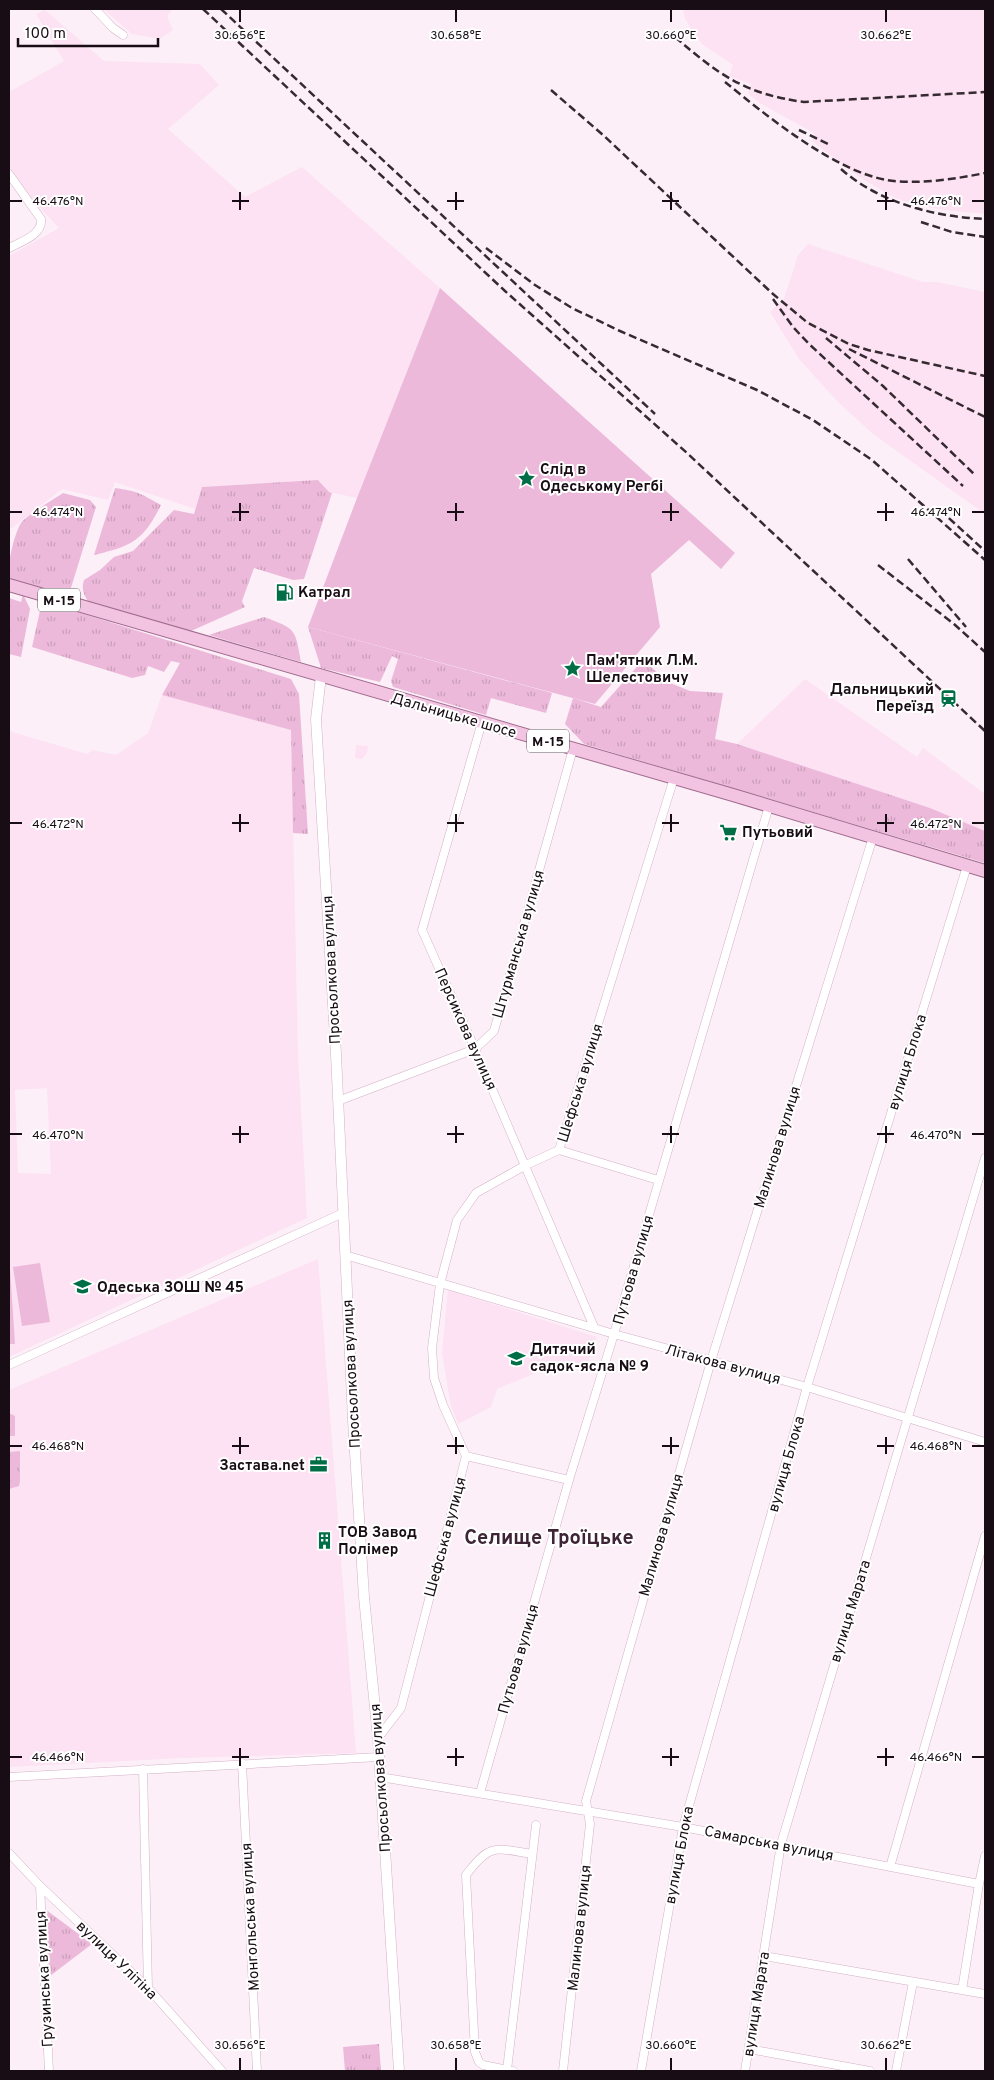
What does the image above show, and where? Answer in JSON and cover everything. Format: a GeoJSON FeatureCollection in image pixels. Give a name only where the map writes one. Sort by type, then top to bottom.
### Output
{"type":"FeatureCollection","features":[{"type":"Feature","properties":{"kind":"main road","name":"Дальницьке шосе"},"geometry":{"type":"LineString","coordinates":[[9,586],[674,778],[985,871]]}},
{"type":"Feature","properties":{"kind":"street"},"geometry":{"type":"LineString","coordinates":[[95,9],[113,28],[123,35]]}},
{"type":"Feature","properties":{"kind":"street"},"geometry":{"type":"LineString","coordinates":[[9,174],[41,219],[42,224],[37,232],[9,248]]}},
{"type":"Feature","properties":{"kind":"street","name":"Просьолкова вулиця"},"geometry":{"type":"LineString","coordinates":[[321,676],[316,719],[364,1597],[378,1738],[399,2071]]}},
{"type":"Feature","properties":{"kind":"street","name":"Персикова вулиця"},"geometry":{"type":"LineString","coordinates":[[482,722],[422,930],[526,1165],[594,1327]]}},
{"type":"Feature","properties":{"kind":"street","name":"Штурманська вулиця"},"geometry":{"type":"LineString","coordinates":[[338,1100],[475,1048],[494,1030],[573,749]]}},
{"type":"Feature","properties":{"kind":"street","name":"Шефська вулиця"},"geometry":{"type":"LineString","coordinates":[[378,1738],[401,1708],[466,1456],[442,1405],[434,1378],[432,1348],[440,1284],[457,1220],[476,1193],[526,1165],[559,1150],[674,778]]}},
{"type":"Feature","properties":{"kind":"street","name":"Путьова вулиця"},"geometry":{"type":"LineString","coordinates":[[480,1792],[569,1480],[614,1334],[768,806]]}},
{"type":"Feature","properties":{"kind":"street","name":"Малинова вулиця"},"geometry":{"type":"LineString","coordinates":[[563,2071],[590,1824],[586,1801],[710,1361],[873,837]]}},
{"type":"Feature","properties":{"kind":"street","name":"вулиця Блока"},"geometry":{"type":"LineString","coordinates":[[641,2071],[683,1827],[807,1387],[967,866]]}},
{"type":"Feature","properties":{"kind":"street"},"geometry":{"type":"LineString","coordinates":[[559,1150],[658,1180]]}},
{"type":"Feature","properties":{"kind":"street","name":"вулиця Марата"},"geometry":{"type":"LineString","coordinates":[[745,2071],[781,1844],[985,1158]]}},
{"type":"Feature","properties":{"kind":"street"},"geometry":{"type":"LineString","coordinates":[[9,1365],[343,1213]]}},
{"type":"Feature","properties":{"kind":"street","name":"Літакова вулиця"},"geometry":{"type":"LineString","coordinates":[[345,1255],[614,1334],[807,1387],[985,1442]]}},
{"type":"Feature","properties":{"kind":"street"},"geometry":{"type":"LineString","coordinates":[[466,1456],[569,1480]]}},
{"type":"Feature","properties":{"kind":"street"},"geometry":{"type":"LineString","coordinates":[[890,1867],[985,1536]]}},
{"type":"Feature","properties":{"kind":"street"},"geometry":{"type":"LineString","coordinates":[[9,1777],[379,1757]]}},
{"type":"Feature","properties":{"kind":"street","name":"Монгольська вулиця"},"geometry":{"type":"LineString","coordinates":[[242,1763],[257,2071]]}},
{"type":"Feature","properties":{"kind":"street"},"geometry":{"type":"LineString","coordinates":[[143,1769],[148,1988]]}},
{"type":"Feature","properties":{"kind":"street","name":"Самарська вулиця"},"geometry":{"type":"LineString","coordinates":[[380,1777],[480,1792],[781,1844],[979,1884]]}},
{"type":"Feature","properties":{"kind":"street"},"geometry":{"type":"LineString","coordinates":[[532,1854],[506,1850],[490,1850],[483,1854],[466,1876],[476,2058],[483,2065],[510,2071],[536,1825]]}},
{"type":"Feature","properties":{"kind":"street","name":"вулиця Улітіна"},"geometry":{"type":"LineString","coordinates":[[9,1853],[40,1886],[148,1988],[222,2071]]}},
{"type":"Feature","properties":{"kind":"street"},"geometry":{"type":"LineString","coordinates":[[962,1990],[985,1856]]}},
{"type":"Feature","properties":{"kind":"street","name":"Грузинська вулиця"},"geometry":{"type":"LineString","coordinates":[[40,1886],[50,2071]]}},
{"type":"Feature","properties":{"kind":"street"},"geometry":{"type":"LineString","coordinates":[[764,1956],[985,1994]]}},
{"type":"Feature","properties":{"kind":"street"},"geometry":{"type":"LineString","coordinates":[[896,2071],[913,1982]]}},
{"type":"Feature","properties":{"kind":"street"},"geometry":{"type":"LineString","coordinates":[[749,2049],[870,2071]]}},
{"type":"Feature","properties":{"kind":"shaded area"},"geometry":{"type":"Polygon","coordinates":[[[103,9],[173,9],[167,16],[173,30],[160,39],[132,34],[103,9]]]}},
{"type":"Feature","properties":{"kind":"shaded area"},"geometry":{"type":"Polygon","coordinates":[[[683,9],[985,9],[985,214],[915,205],[893,197],[858,176],[812,141],[814,133],[763,105],[748,94],[751,84],[729,76],[733,65],[702,44],[685,18],[683,9]]]}},
{"type":"Feature","properties":{"kind":"shaded area"},"geometry":{"type":"Polygon","coordinates":[[[45,10],[104,61],[200,64],[219,85],[168,129],[245,197],[302,167],[440,288],[357,498],[329,492],[318,480],[202,487],[195,509],[115,482],[108,500],[62,489],[12,528],[9,527],[9,256],[59,228],[9,175],[9,92],[64,61],[36,14],[45,10]]]}},
{"type":"Feature","properties":{"kind":"shaded area"},"geometry":{"type":"Polygon","coordinates":[[[808,244],[923,282],[937,282],[985,292],[985,514],[873,434],[838,402],[799,359],[770,312],[784,299],[798,255],[808,244]]]}},
{"type":"Feature","properties":{"kind":"shaded area"},"geometry":{"type":"Polygon","coordinates":[[[805,679],[917,757],[923,748],[985,794],[985,831],[930,808],[737,744],[805,679]]]}},
{"type":"Feature","properties":{"kind":"shaded area"},"geometry":{"type":"Polygon","coordinates":[[[162,695],[291,730],[298,1053],[307,1218],[9,1357],[9,731],[87,754],[93,750],[116,755],[148,733],[162,695]],[[47,1088],[15,1090],[18,1173],[51,1174],[47,1088]]]}},
{"type":"Feature","properties":{"kind":"shaded area"},"geometry":{"type":"Polygon","coordinates":[[[356,745],[368,746],[367,753],[362,759],[355,758],[356,745]]]}},
{"type":"Feature","properties":{"kind":"shaded area"},"geometry":{"type":"Polygon","coordinates":[[[318,1259],[356,1753],[183,1758],[9,1767],[9,1390],[318,1259]]]}},
{"type":"Feature","properties":{"kind":"shaded area","name":"Дитячий садок-ясла № 9"},"geometry":{"type":"Polygon","coordinates":[[[448,1290],[597,1337],[585,1371],[559,1363],[497,1389],[491,1407],[458,1424],[451,1406],[442,1353],[448,1290]]]}},
{"type":"Feature","properties":{"kind":"green space"},"geometry":{"type":"Polygon","coordinates":[[[440,288],[735,553],[721,569],[689,540],[651,574],[660,627],[595,704],[308,627],[440,288]]]}},
{"type":"Feature","properties":{"kind":"green space"},"geometry":{"type":"Polygon","coordinates":[[[318,480],[332,493],[304,579],[293,580],[254,568],[242,601],[245,607],[191,631],[89,603],[83,589],[84,580],[100,570],[114,557],[133,551],[174,510],[194,514],[202,487],[318,480]]]}},
{"type":"Feature","properties":{"kind":"green space"},"geometry":{"type":"Polygon","coordinates":[[[115,488],[129,490],[161,505],[148,527],[135,540],[127,545],[94,555],[115,488]]]}},
{"type":"Feature","properties":{"kind":"green space"},"geometry":{"type":"Polygon","coordinates":[[[63,493],[90,500],[96,507],[70,591],[64,595],[10,580],[9,575],[11,551],[21,523],[63,493]]]}},
{"type":"Feature","properties":{"kind":"green space"},"geometry":{"type":"Polygon","coordinates":[[[23,594],[30,609],[21,657],[9,654],[9,598],[21,602],[23,594]]]}},
{"type":"Feature","properties":{"kind":"green space"},"geometry":{"type":"Polygon","coordinates":[[[49,603],[291,679],[299,694],[308,834],[293,833],[291,730],[162,695],[180,663],[171,661],[164,672],[148,666],[145,675],[132,678],[32,647],[41,606],[49,603]]]}},
{"type":"Feature","properties":{"kind":"green space"},"geometry":{"type":"Polygon","coordinates":[[[264,617],[282,624],[292,631],[297,642],[301,662],[209,635],[264,617]]]}},
{"type":"Feature","properties":{"kind":"green space"},"geometry":{"type":"Polygon","coordinates":[[[308,627],[552,693],[546,713],[491,698],[486,715],[393,687],[391,681],[398,659],[392,656],[380,682],[321,668],[308,627]]]}},
{"type":"Feature","properties":{"kind":"green space"},"geometry":{"type":"Polygon","coordinates":[[[643,660],[668,682],[690,691],[723,693],[715,739],[737,744],[930,808],[985,831],[985,863],[584,744],[565,724],[573,698],[601,707],[643,660]]]}},
{"type":"Feature","properties":{"kind":"green space"},"geometry":{"type":"Polygon","coordinates":[[[9,1253],[15,1344],[9,1344],[9,1253]]]}},
{"type":"Feature","properties":{"kind":"green space"},"geometry":{"type":"Polygon","coordinates":[[[40,1263],[50,1322],[22,1326],[13,1267],[40,1263]]]}},
{"type":"Feature","properties":{"kind":"green space"},"geometry":{"type":"Polygon","coordinates":[[[9,1413],[15,1416],[15,1436],[9,1436],[9,1413]]]}},
{"type":"Feature","properties":{"kind":"green space"},"geometry":{"type":"Polygon","coordinates":[[[20,1451],[19,1486],[9,1489],[9,1452],[20,1451]]]}},
{"type":"Feature","properties":{"kind":"green space"},"geometry":{"type":"Polygon","coordinates":[[[45,1909],[92,1944],[50,1976],[45,1909]]]}},
{"type":"Feature","properties":{"kind":"green space"},"geometry":{"type":"Polygon","coordinates":[[[379,2044],[381,2071],[345,2071],[343,2047],[379,2044]]]}},
{"type":"Feature","properties":{"kind":"railway"},"geometry":{"type":"LineString","coordinates":[[203,9],[505,291],[687,453],[985,731]]}},
{"type":"Feature","properties":{"kind":"railway"},"geometry":{"type":"LineString","coordinates":[[221,9],[655,414]]}},
{"type":"Feature","properties":{"kind":"railway"},"geometry":{"type":"LineString","coordinates":[[675,37],[705,62],[734,81],[765,94],[804,102],[985,92]]}},
{"type":"Feature","properties":{"kind":"railway"},"geometry":{"type":"LineString","coordinates":[[725,82],[802,140],[845,166],[867,175],[887,180],[923,182],[985,173]]}},
{"type":"Feature","properties":{"kind":"railway"},"geometry":{"type":"LineString","coordinates":[[551,90],[603,135],[773,294],[808,323],[849,344],[868,350],[985,376]]}},
{"type":"Feature","properties":{"kind":"railway"},"geometry":{"type":"LineString","coordinates":[[799,130],[828,144]]}},
{"type":"Feature","properties":{"kind":"railway"},"geometry":{"type":"LineString","coordinates":[[841,169],[873,191],[909,206],[947,215],[985,219]]}},
{"type":"Feature","properties":{"kind":"railway"},"geometry":{"type":"LineString","coordinates":[[921,222],[952,232],[985,237]]}},
{"type":"Feature","properties":{"kind":"railway"},"geometry":{"type":"LineString","coordinates":[[486,248],[535,285],[572,308],[620,331],[757,390],[813,420],[872,460],[985,560]]}},
{"type":"Feature","properties":{"kind":"railway"},"geometry":{"type":"LineString","coordinates":[[773,299],[793,327],[809,344],[963,486]]}},
{"type":"Feature","properties":{"kind":"railway"},"geometry":{"type":"LineString","coordinates":[[826,338],[883,386],[975,475]]}},
{"type":"Feature","properties":{"kind":"railway"},"geometry":{"type":"LineString","coordinates":[[849,349],[985,417]]}},
{"type":"Feature","properties":{"kind":"railway"},"geometry":{"type":"LineString","coordinates":[[940,510],[985,551]]}},
{"type":"Feature","properties":{"kind":"railway"},"geometry":{"type":"LineString","coordinates":[[908,559],[966,627]]}},
{"type":"Feature","properties":{"kind":"railway"},"geometry":{"type":"LineString","coordinates":[[878,565],[954,624],[985,652]]}},
{"type":"Feature","properties":{"kind":"place","name":"Слід в Одеському Регбі"},"geometry":{"type":"Point","coordinates":[526,478]}},
{"type":"Feature","properties":{"kind":"place","name":"Катрал"},"geometry":{"type":"Point","coordinates":[284,592]}},
{"type":"Feature","properties":{"kind":"place","name":"Пам'ятник Л.М. Шелестовичу"},"geometry":{"type":"Point","coordinates":[572,669]}},
{"type":"Feature","properties":{"kind":"place","name":"Дальницький Переїзд"},"geometry":{"type":"Point","coordinates":[948,698]}},
{"type":"Feature","properties":{"kind":"place","name":"Путьовий"},"geometry":{"type":"Point","coordinates":[728,832]}},
{"type":"Feature","properties":{"kind":"place","name":"Одеська ЗОШ № 45"},"geometry":{"type":"Point","coordinates":[83,1287]}},
{"type":"Feature","properties":{"kind":"place","name":"Дитячий садок-ясла № 9"},"geometry":{"type":"Point","coordinates":[516,1358]}},
{"type":"Feature","properties":{"kind":"place","name":"Застава.net"},"geometry":{"type":"Point","coordinates":[319,1465]}},
{"type":"Feature","properties":{"kind":"place","name":"ТОВ Завод Полімер"},"geometry":{"type":"Point","coordinates":[324,1541]}},
{"type":"Feature","properties":{"kind":"district","name":"Селище Троїцьке"},"geometry":{"type":"Point","coordinates":[549,1537]}}]}
